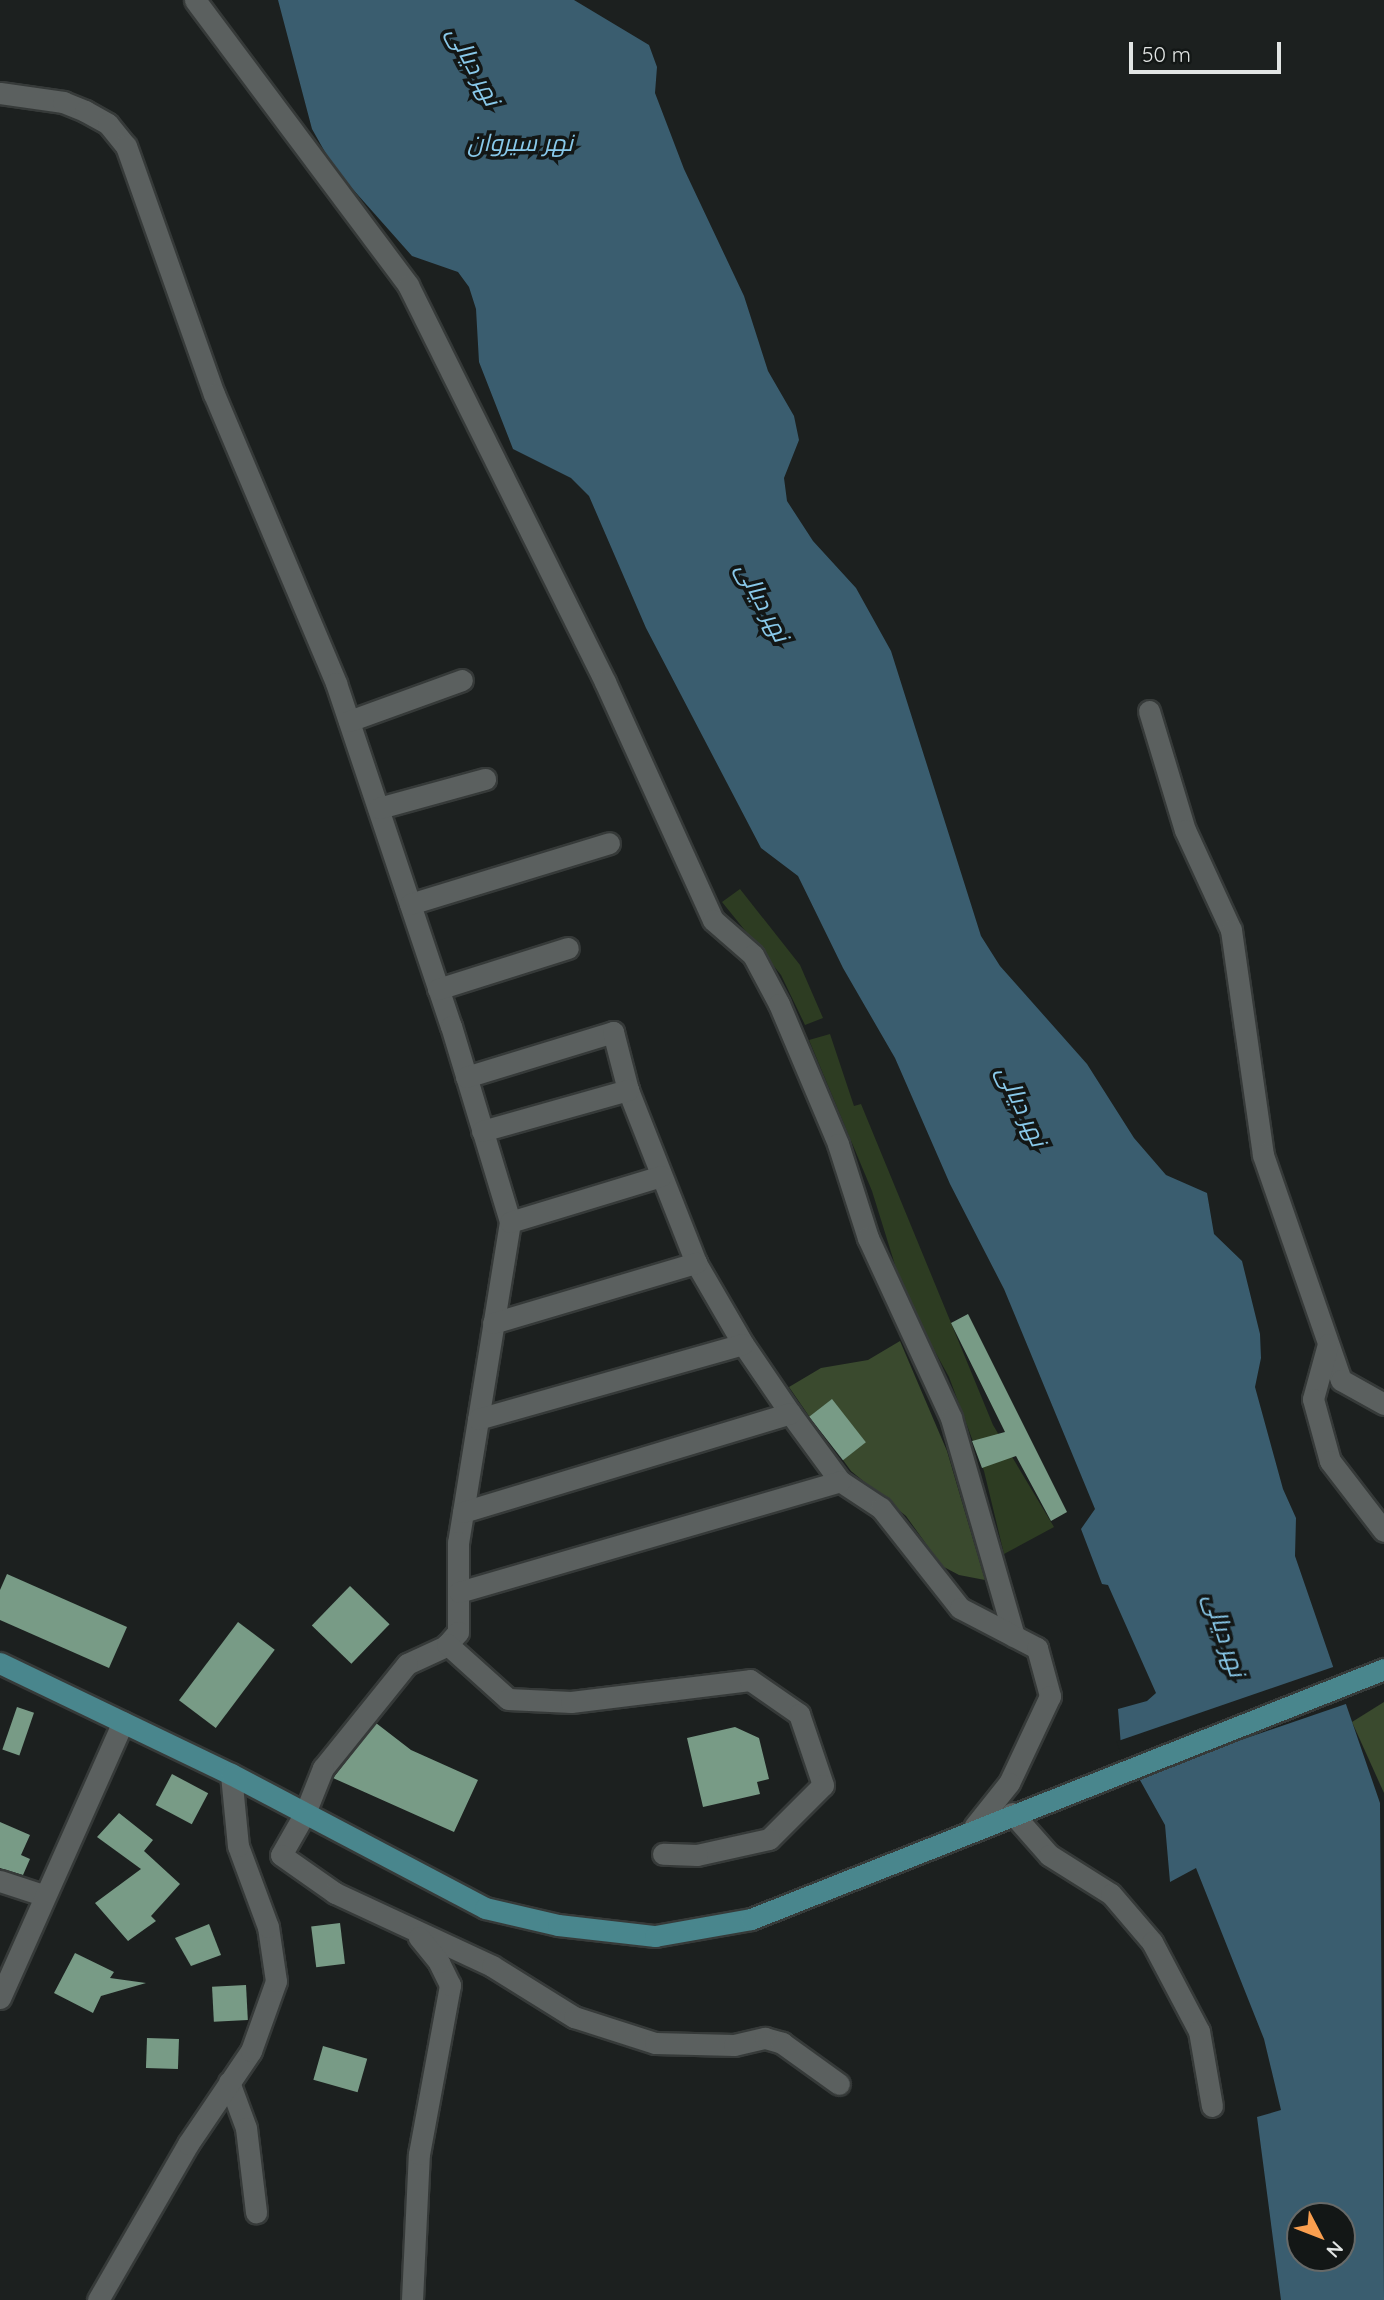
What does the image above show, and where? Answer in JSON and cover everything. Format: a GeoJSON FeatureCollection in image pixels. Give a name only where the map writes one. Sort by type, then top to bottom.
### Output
{"type":"FeatureCollection","features":[{"type":"Feature","properties":{"kind":"main road"},"geometry":{"type":"LineString","coordinates":[[0,1663],[231,1773],[485,1908],[558,1925],[655,1936],[751,1919],[974,1828],[1384,1669]]}},
{"type":"Feature","properties":{"kind":"street"},"geometry":{"type":"LineString","coordinates":[[195,0],[408,285],[605,682],[713,920],[754,955],[779,1004],[838,1144],[868,1238],[951,1418],[1014,1636]]}},
{"type":"Feature","properties":{"kind":"street"},"geometry":{"type":"LineString","coordinates":[[0,93],[63,102],[85,111],[108,124],[126,146],[214,394],[349,721],[439,989],[510,1222],[463,1512],[458,1632],[447,1644],[407,1664],[323,1768],[305,1813],[281,1855],[335,1893],[415,1933],[492,1966],[574,2017],[655,2043],[734,2045],[765,2038],[782,2043],[839,2084]]}},
{"type":"Feature","properties":{"kind":"street"},"geometry":{"type":"LineString","coordinates":[[349,721],[462,680]]}},
{"type":"Feature","properties":{"kind":"street"},"geometry":{"type":"LineString","coordinates":[[1149,711],[1185,830],[1231,930],[1263,1156],[1341,1380],[1384,1404]]}},
{"type":"Feature","properties":{"kind":"street"},"geometry":{"type":"LineString","coordinates":[[379,808],[485,779]]}},
{"type":"Feature","properties":{"kind":"street"},"geometry":{"type":"LineString","coordinates":[[410,904],[609,843]]}},
{"type":"Feature","properties":{"kind":"street"},"geometry":{"type":"LineString","coordinates":[[439,989],[568,948]]}},
{"type":"Feature","properties":{"kind":"street"},"geometry":{"type":"LineString","coordinates":[[466,1077],[613,1032],[628,1090],[696,1264],[743,1344],[790,1413],[840,1481],[881,1508],[960,1608],[1037,1648],[1050,1696],[1009,1783],[974,1828]]}},
{"type":"Feature","properties":{"kind":"street"},"geometry":{"type":"LineString","coordinates":[[482,1131],[628,1090]]}},
{"type":"Feature","properties":{"kind":"street"},"geometry":{"type":"LineString","coordinates":[[510,1222],[661,1176]]}},
{"type":"Feature","properties":{"kind":"street"},"geometry":{"type":"LineString","coordinates":[[493,1324],[696,1264]]}},
{"type":"Feature","properties":{"kind":"street"},"geometry":{"type":"LineString","coordinates":[[478,1419],[743,1344]]}},
{"type":"Feature","properties":{"kind":"street"},"geometry":{"type":"LineString","coordinates":[[1328,1344],[1312,1399],[1330,1461],[1384,1531]]}},
{"type":"Feature","properties":{"kind":"street"},"geometry":{"type":"LineString","coordinates":[[463,1512],[790,1413]]}},
{"type":"Feature","properties":{"kind":"street"},"geometry":{"type":"LineString","coordinates":[[458,1592],[840,1481]]}},
{"type":"Feature","properties":{"kind":"street"},"geometry":{"type":"LineString","coordinates":[[447,1644],[508,1699],[571,1702],[750,1680],[799,1714],[823,1785],[769,1839],[696,1856],[663,1854]]}},
{"type":"Feature","properties":{"kind":"street"},"geometry":{"type":"LineString","coordinates":[[0,1998],[43,1895],[123,1722]]}},
{"type":"Feature","properties":{"kind":"street"},"geometry":{"type":"LineString","coordinates":[[97,2300],[264,2024],[276,1981],[268,1927],[238,1846],[231,1773]]}},
{"type":"Feature","properties":{"kind":"street"},"geometry":{"type":"LineString","coordinates":[[1012,1813],[1049,1854],[1111,1894],[1152,1942],[1199,2031],[1212,2106]]}},
{"type":"Feature","properties":{"kind":"street"},"geometry":{"type":"LineString","coordinates":[[0,1881],[43,1895]]}},
{"type":"Feature","properties":{"kind":"street"},"geometry":{"type":"LineString","coordinates":[[412,2300],[419,2154],[450,1986],[439,1962],[415,1933]]}},
{"type":"Feature","properties":{"kind":"street"},"geometry":{"type":"LineString","coordinates":[[229,2082],[246,2128],[256,2212]]}},
{"type":"Feature","properties":{"kind":"green space"},"geometry":{"type":"Polygon","coordinates":[[[740,889],[800,965],[823,1018],[805,1025],[781,975],[722,902],[740,889]]]}},
{"type":"Feature","properties":{"kind":"green space"},"geometry":{"type":"Polygon","coordinates":[[[830,1034],[854,1106],[861,1104],[993,1425],[1054,1527],[1004,1554],[984,1471],[949,1377],[905,1297],[872,1191],[809,1040],[830,1034]]]}},
{"type":"Feature","properties":{"kind":"green space"},"geometry":{"type":"Polygon","coordinates":[[[900,1341],[947,1451],[985,1580],[959,1575],[942,1566],[906,1516],[851,1471],[843,1460],[865,1442],[831,1400],[811,1419],[789,1387],[821,1368],[868,1360],[900,1341]]]}},
{"type":"Feature","properties":{"kind":"green space"},"geometry":{"type":"Polygon","coordinates":[[[1384,1702],[1384,1793],[1352,1722],[1384,1702]]]}},
{"type":"Feature","properties":{"kind":"water","name":"نهر سیروان"},"geometry":{"type":"Polygon","coordinates":[[[278,0],[574,0],[649,45],[657,67],[655,93],[684,169],[744,296],[768,371],[794,416],[799,440],[784,478],[787,501],[813,541],[856,588],[891,651],[981,936],[1000,966],[1087,1064],[1134,1138],[1166,1175],[1207,1193],[1214,1234],[1242,1261],[1260,1334],[1261,1358],[1255,1387],[1283,1489],[1296,1518],[1295,1556],[1380,1803],[1384,2300],[1281,2300],[1257,2117],[1281,2110],[1264,2039],[1196,1868],[1170,1882],[1165,1825],[1121,1746],[1118,1709],[1147,1701],[1156,1693],[1108,1585],[1102,1584],[1081,1529],[1095,1509],[1004,1289],[950,1184],[895,1058],[843,968],[798,876],[761,848],[646,628],[589,496],[571,478],[513,449],[479,362],[476,309],[469,287],[458,272],[412,256],[334,168],[312,129],[278,0]]]}},
{"type":"Feature","properties":{"kind":"pier"},"geometry":{"type":"Polygon","coordinates":[[[1336,1666],[1349,1703],[1129,1778],[1117,1742],[1336,1666]]]}},
{"type":"Feature","properties":{"kind":"building"},"geometry":{"type":"Polygon","coordinates":[[[968,1314],[1067,1512],[1051,1521],[1016,1456],[982,1468],[972,1441],[1005,1432],[951,1323],[968,1314]]]}},
{"type":"Feature","properties":{"kind":"building"},"geometry":{"type":"Polygon","coordinates":[[[832,1399],[866,1442],[843,1460],[809,1417],[832,1399]]]}},
{"type":"Feature","properties":{"kind":"building"},"geometry":{"type":"Polygon","coordinates":[[[7,1574],[127,1627],[109,1668],[0,1620],[0,1590],[7,1574]]]}},
{"type":"Feature","properties":{"kind":"building"},"geometry":{"type":"Polygon","coordinates":[[[350,1586],[390,1624],[351,1664],[312,1626],[350,1586]]]}},
{"type":"Feature","properties":{"kind":"building"},"geometry":{"type":"Polygon","coordinates":[[[238,1622],[275,1650],[216,1728],[179,1700],[238,1622]]]}},
{"type":"Feature","properties":{"kind":"building"},"geometry":{"type":"Polygon","coordinates":[[[17,1707],[34,1713],[19,1755],[2,1750],[17,1707]]]}},
{"type":"Feature","properties":{"kind":"building"},"geometry":{"type":"Polygon","coordinates":[[[376,1723],[411,1750],[478,1780],[454,1832],[333,1778],[376,1723]]]}},
{"type":"Feature","properties":{"kind":"building"},"geometry":{"type":"Polygon","coordinates":[[[735,1727],[759,1738],[769,1779],[757,1782],[760,1794],[703,1807],[687,1738],[735,1727]]]}},
{"type":"Feature","properties":{"kind":"building"},"geometry":{"type":"Polygon","coordinates":[[[172,1774],[208,1793],[192,1824],[156,1805],[172,1774]]]}},
{"type":"Feature","properties":{"kind":"building"},"geometry":{"type":"Polygon","coordinates":[[[119,1813],[153,1840],[144,1851],[180,1884],[151,1916],[156,1921],[128,1941],[95,1903],[141,1869],[97,1837],[119,1813]]]}},
{"type":"Feature","properties":{"kind":"building"},"geometry":{"type":"Polygon","coordinates":[[[0,1822],[30,1835],[21,1855],[30,1859],[23,1875],[0,1868],[0,1822]]]}},
{"type":"Feature","properties":{"kind":"building"},"geometry":{"type":"Polygon","coordinates":[[[340,1923],[345,1964],[316,1967],[311,1927],[340,1923]]]}},
{"type":"Feature","properties":{"kind":"building"},"geometry":{"type":"Polygon","coordinates":[[[209,1924],[221,1955],[191,1966],[175,1938],[209,1924]]]}},
{"type":"Feature","properties":{"kind":"building"},"geometry":{"type":"Polygon","coordinates":[[[75,1953],[114,1972],[110,1978],[146,1983],[101,1996],[93,2013],[54,1993],[75,1953]]]}},
{"type":"Feature","properties":{"kind":"building"},"geometry":{"type":"Polygon","coordinates":[[[246,1985],[248,2020],[214,2022],[212,1987],[246,1985]]]}},
{"type":"Feature","properties":{"kind":"building"},"geometry":{"type":"Polygon","coordinates":[[[147,2038],[179,2039],[178,2069],[146,2068],[147,2038]]]}},
{"type":"Feature","properties":{"kind":"building"},"geometry":{"type":"Polygon","coordinates":[[[323,2046],[367,2059],[358,2092],[313,2080],[323,2046]]]}},
{"type":"Feature","properties":{"kind":"water label","name":"نهر ديالى"},"geometry":{"type":"Point","coordinates":[474,66]}},
{"type":"Feature","properties":{"kind":"water label","name":"نهر ديالى"},"geometry":{"type":"Point","coordinates":[763,602]}},
{"type":"Feature","properties":{"kind":"water label","name":"نهر ديالى"},"geometry":{"type":"Point","coordinates":[1022,1106]}},
{"type":"Feature","properties":{"kind":"water label","name":"نهر ديالى"},"geometry":{"type":"Point","coordinates":[1225,1635]}}]}
